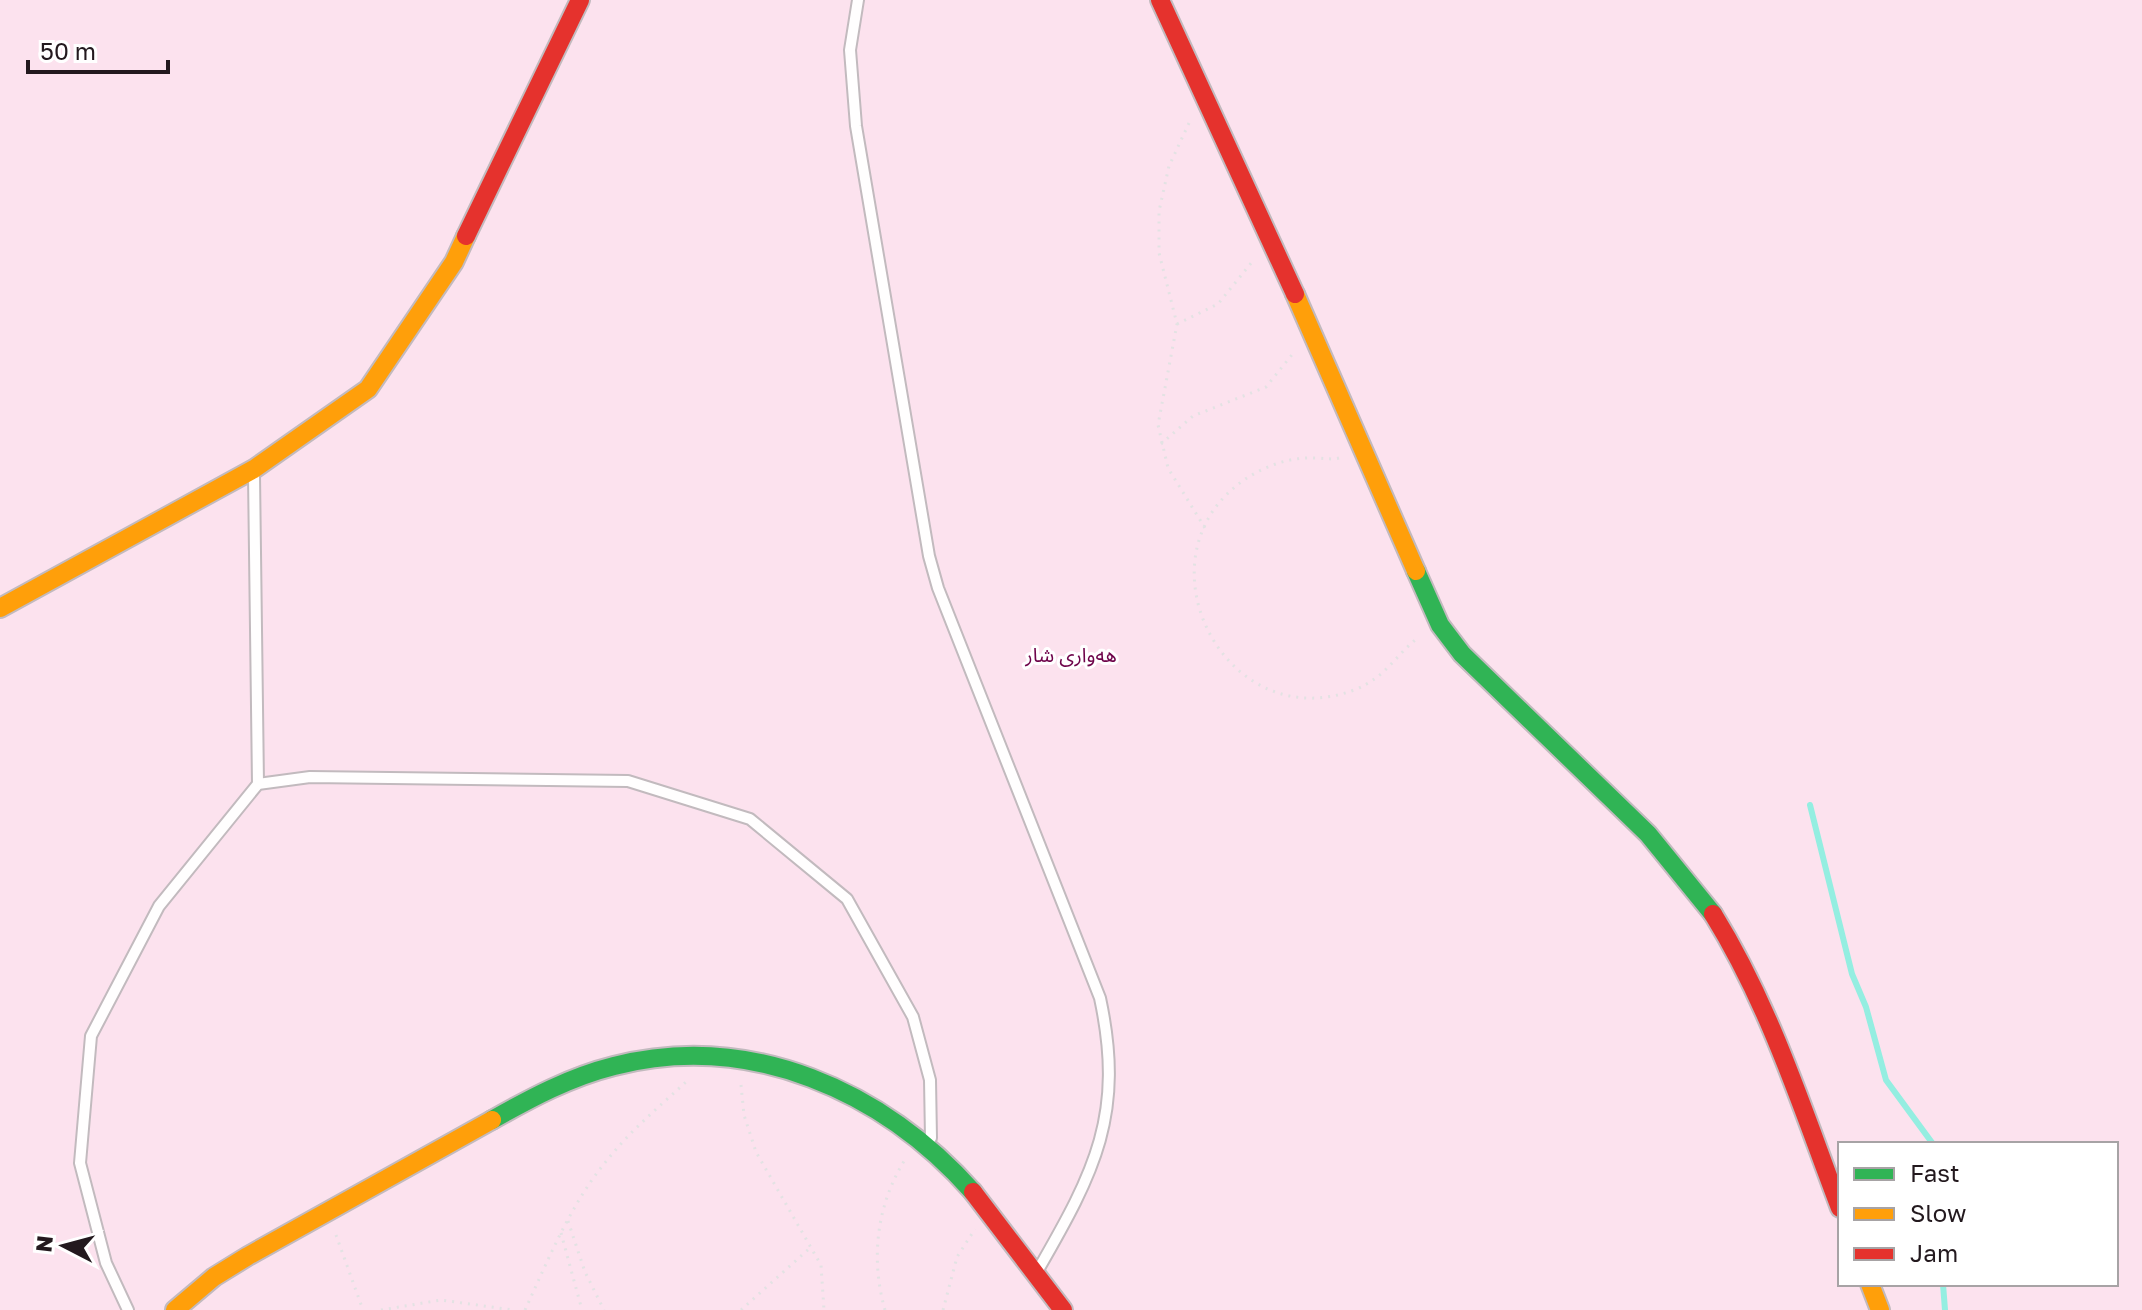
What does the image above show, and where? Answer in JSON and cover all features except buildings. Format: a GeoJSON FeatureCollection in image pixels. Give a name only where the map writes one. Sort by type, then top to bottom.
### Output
{"type":"FeatureCollection","features":[{"type":"Feature","properties":{"kind":"street"},"geometry":{"type":"LineString","coordinates":[[0,608],[254,469],[368,389],[454,262],[580,0]]}},
{"type":"Feature","properties":{"kind":"street"},"geometry":{"type":"LineString","coordinates":[[1160,0],[1440,625],[1457,652],[1657,844],[1704,902],[1760,996],[1838,1203]]}},
{"type":"Feature","properties":{"kind":"street"},"geometry":{"type":"LineString","coordinates":[[175,1310],[225,1270],[570,1079],[649,1058],[714,1057],[841,1089],[882,1111],[925,1143],[987,1210],[1063,1310]]}},
{"type":"Feature","properties":{"kind":"street"},"geometry":{"type":"LineString","coordinates":[[1871,1286],[1880,1310]]}},
{"type":"Feature","properties":{"kind":"lane"},"geometry":{"type":"LineString","coordinates":[[858,0],[850,50],[856,126],[929,556],[938,588],[1100,998],[1109,1038],[1108,1111],[1101,1142],[1088,1180],[1036,1273]]}},
{"type":"Feature","properties":{"kind":"lane"},"geometry":{"type":"LineString","coordinates":[[128,1310],[106,1263],[80,1163],[91,1036],[159,906],[258,784],[254,469]]}},
{"type":"Feature","properties":{"kind":"lane"},"geometry":{"type":"LineString","coordinates":[[258,784],[310,777],[628,781],[750,819],[847,899],[913,1017],[930,1080],[925,1143]]}},
{"type":"Feature","properties":{"kind":"path"},"geometry":{"type":"LineString","coordinates":[[1205,528],[1175,484],[1161,444],[1160,405],[1177,324],[1159,253],[1161,196],[1186,124],[1210,110]]}},
{"type":"Feature","properties":{"kind":"path"},"geometry":{"type":"LineString","coordinates":[[1177,324],[1218,304],[1253,262]]}},
{"type":"Feature","properties":{"kind":"path"},"geometry":{"type":"LineString","coordinates":[[1161,444],[1193,416],[1266,387],[1281,372],[1309,328]]}},
{"type":"Feature","properties":{"kind":"path"},"geometry":{"type":"LineString","coordinates":[[1361,448],[1335,460],[1296,459],[1260,470],[1229,493],[1205,528],[1194,574],[1203,622],[1230,663],[1272,690],[1321,697],[1353,690],[1382,675],[1415,639],[1440,625]]}},
{"type":"Feature","properties":{"kind":"path"},"geometry":{"type":"LineString","coordinates":[[525,1310],[561,1233],[595,1177],[620,1144],[714,1057]]}},
{"type":"Feature","properties":{"kind":"path"},"geometry":{"type":"LineString","coordinates":[[743,1062],[741,1100],[749,1134],[764,1168],[823,1272],[824,1310]]}},
{"type":"Feature","properties":{"kind":"path"},"geometry":{"type":"LineString","coordinates":[[885,1310],[877,1263],[881,1212],[891,1185],[925,1143]]}},
{"type":"Feature","properties":{"kind":"path"},"geometry":{"type":"LineString","coordinates":[[943,1310],[957,1257],[987,1210]]}},
{"type":"Feature","properties":{"kind":"path"},"geometry":{"type":"LineString","coordinates":[[328,1214],[363,1310]]}},
{"type":"Feature","properties":{"kind":"path"},"geometry":{"type":"LineString","coordinates":[[568,1221],[585,1272],[604,1310]]}},
{"type":"Feature","properties":{"kind":"path"},"geometry":{"type":"LineString","coordinates":[[561,1233],[582,1310]]}},
{"type":"Feature","properties":{"kind":"path"},"geometry":{"type":"LineString","coordinates":[[741,1310],[811,1247]]}},
{"type":"Feature","properties":{"kind":"path"},"geometry":{"type":"LineString","coordinates":[[381,1310],[441,1300],[513,1310]]}},
{"type":"Feature","properties":{"kind":"green space","name":"هەواری شار"},"geometry":{"type":"Polygon","coordinates":[[[0,0],[2142,0],[2142,1310],[0,1310],[0,0]]]}},
{"type":"Feature","properties":{"kind":"waterway"},"geometry":{"type":"LineString","coordinates":[[1810,805],[1852,974],[1866,1007],[1886,1080],[1932,1142]]}},
{"type":"Feature","properties":{"kind":"waterway"},"geometry":{"type":"LineString","coordinates":[[1943,1286],[1945,1310]]}},
{"type":"Feature","properties":{"kind":"traffic: fast"},"geometry":{"type":"LineString","coordinates":[[1416,571],[1440,625],[1462,654],[1648,834],[1713,914]]}},
{"type":"Feature","properties":{"kind":"traffic: fast"},"geometry":{"type":"LineString","coordinates":[[492,1120],[566,1082],[614,1066],[665,1057],[715,1057],[764,1064],[811,1078],[856,1099],[898,1125],[938,1156],[973,1192]]}},
{"type":"Feature","properties":{"kind":"traffic: slow"},"geometry":{"type":"LineString","coordinates":[[0,608],[254,469],[368,389],[454,262],[466,236]]}},
{"type":"Feature","properties":{"kind":"traffic: slow"},"geometry":{"type":"LineString","coordinates":[[1295,294],[1416,571]]}},
{"type":"Feature","properties":{"kind":"traffic: slow"},"geometry":{"type":"LineString","coordinates":[[175,1310],[214,1277],[248,1256],[492,1120]]}},
{"type":"Feature","properties":{"kind":"traffic: slow"},"geometry":{"type":"LineString","coordinates":[[1871,1286],[1880,1310]]}},
{"type":"Feature","properties":{"kind":"traffic: jam"},"geometry":{"type":"LineString","coordinates":[[466,236],[580,0]]}},
{"type":"Feature","properties":{"kind":"traffic: jam"},"geometry":{"type":"LineString","coordinates":[[1160,0],[1295,294]]}},
{"type":"Feature","properties":{"kind":"traffic: jam"},"geometry":{"type":"LineString","coordinates":[[1713,914],[1768,1021],[1838,1203]]}},
{"type":"Feature","properties":{"kind":"traffic: jam"},"geometry":{"type":"LineString","coordinates":[[973,1192],[1063,1310]]}}]}
